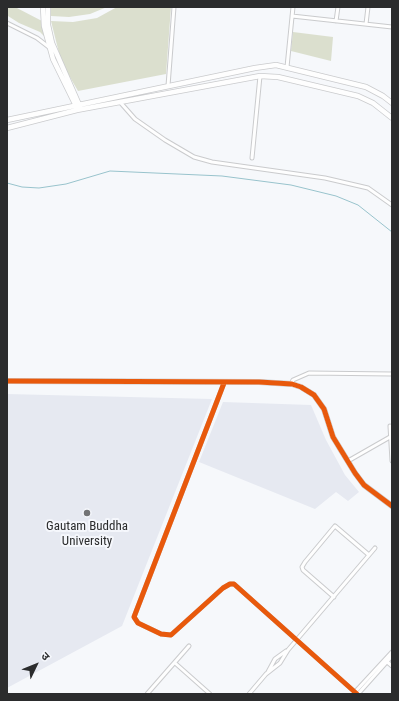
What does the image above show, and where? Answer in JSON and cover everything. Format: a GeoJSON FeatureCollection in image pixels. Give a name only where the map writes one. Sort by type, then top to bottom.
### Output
{"type":"FeatureCollection","features":[{"type":"Feature","properties":{"kind":"main road"},"geometry":{"type":"LineString","coordinates":[[44,7],[44,26],[50,48],[78,107]]}},
{"type":"Feature","properties":{"kind":"main road"},"geometry":{"type":"LineString","coordinates":[[48,7],[48,25],[52,43],[78,107]]}},
{"type":"Feature","properties":{"kind":"main road"},"geometry":{"type":"LineString","coordinates":[[7,120],[78,107],[168,86],[276,65],[366,87],[383,96],[392,103]]}},
{"type":"Feature","properties":{"kind":"main road"},"geometry":{"type":"LineString","coordinates":[[7,128],[78,107],[120,102],[260,76],[278,77],[358,96],[373,103],[392,118]]}},
{"type":"Feature","properties":{"kind":"main road"},"geometry":{"type":"LineString","coordinates":[[7,381],[224,382],[291,384],[301,387],[317,399],[324,409],[333,437],[364,485],[392,506]]}},
{"type":"Feature","properties":{"kind":"street"},"geometry":{"type":"LineString","coordinates":[[168,86],[174,7]]}},
{"type":"Feature","properties":{"kind":"street"},"geometry":{"type":"LineString","coordinates":[[287,68],[293,7]]}},
{"type":"Feature","properties":{"kind":"street"},"geometry":{"type":"LineString","coordinates":[[336,21],[338,7]]}},
{"type":"Feature","properties":{"kind":"street"},"geometry":{"type":"LineString","coordinates":[[366,24],[368,7]]}},
{"type":"Feature","properties":{"kind":"street"},"geometry":{"type":"LineString","coordinates":[[292,16],[392,27]]}},
{"type":"Feature","properties":{"kind":"street"},"geometry":{"type":"LineString","coordinates":[[7,23],[37,38],[50,48]]}},
{"type":"Feature","properties":{"kind":"street"},"geometry":{"type":"LineString","coordinates":[[252,158],[260,76]]}},
{"type":"Feature","properties":{"kind":"street"},"geometry":{"type":"LineString","coordinates":[[120,102],[135,119],[165,140],[194,157],[212,162],[325,178],[368,188],[392,205]]}},
{"type":"Feature","properties":{"kind":"street"},"geometry":{"type":"LineString","coordinates":[[291,384],[293,380],[309,373],[392,374]]}},
{"type":"Feature","properties":{"kind":"street"},"geometry":{"type":"LineString","coordinates":[[224,382],[134,617],[138,623],[161,634],[170,635],[223,588],[230,584],[234,584],[357,693],[392,656]]}},
{"type":"Feature","properties":{"kind":"street"},"geometry":{"type":"LineString","coordinates":[[390,426],[392,460]]}},
{"type":"Feature","properties":{"kind":"street"},"geometry":{"type":"LineString","coordinates":[[348,461],[390,437]]}},
{"type":"Feature","properties":{"kind":"street"},"geometry":{"type":"LineString","coordinates":[[334,597],[303,570],[302,567],[335,526],[369,555]]}},
{"type":"Feature","properties":{"kind":"street"},"geometry":{"type":"LineString","coordinates":[[266,674],[280,663],[288,650],[375,548]]}},
{"type":"Feature","properties":{"kind":"street"},"geometry":{"type":"LineString","coordinates":[[147,694],[189,646]]}},
{"type":"Feature","properties":{"kind":"street"},"geometry":{"type":"LineString","coordinates":[[248,694],[266,674],[276,659],[288,650]]}},
{"type":"Feature","properties":{"kind":"street"},"geometry":{"type":"LineString","coordinates":[[386,661],[392,652]]}},
{"type":"Feature","properties":{"kind":"street"},"geometry":{"type":"LineString","coordinates":[[386,661],[392,666]]}},
{"type":"Feature","properties":{"kind":"street"},"geometry":{"type":"LineString","coordinates":[[175,663],[210,694]]}},
{"type":"Feature","properties":{"kind":"shaded area","name":"Gautam Buddha University"},"geometry":{"type":"Polygon","coordinates":[[[7,394],[212,399],[122,626],[7,688],[7,394]]]}},
{"type":"Feature","properties":{"kind":"shaded area"},"geometry":{"type":"Polygon","coordinates":[[[223,402],[311,405],[326,440],[345,475],[359,492],[348,501],[336,492],[315,509],[199,462],[223,402]]]}},
{"type":"Feature","properties":{"kind":"green space"},"geometry":{"type":"Polygon","coordinates":[[[7,7],[15,7],[42,21],[45,37],[40,32],[19,23],[8,16],[7,7]]]}},
{"type":"Feature","properties":{"kind":"green space"},"geometry":{"type":"Polygon","coordinates":[[[51,7],[107,7],[90,14],[69,17],[51,16],[51,7]]]}},
{"type":"Feature","properties":{"kind":"green space"},"geometry":{"type":"Polygon","coordinates":[[[117,7],[171,7],[166,74],[78,91],[67,72],[59,53],[51,21],[73,22],[97,18],[117,7]]]}},
{"type":"Feature","properties":{"kind":"green space"},"geometry":{"type":"Polygon","coordinates":[[[293,32],[333,37],[331,61],[291,51],[293,32]]]}},
{"type":"Feature","properties":{"kind":"waterway"},"geometry":{"type":"LineString","coordinates":[[7,183],[22,187],[39,188],[66,184],[110,171],[222,176],[291,185],[336,196],[358,205],[392,232]]}},
{"type":"Feature","properties":{"kind":"cycle path"},"geometry":{"type":"LineString","coordinates":[[7,381],[259,382],[292,384],[301,387],[314,395],[324,409],[333,437],[355,473],[364,485],[392,506]]}},
{"type":"Feature","properties":{"kind":"cycle path"},"geometry":{"type":"LineString","coordinates":[[224,383],[134,617],[138,623],[161,634],[171,635],[223,588],[230,584],[234,584],[357,694]]}},
{"type":"Feature","properties":{"kind":"place","name":"Gautam Buddha University"},"geometry":{"type":"Point","coordinates":[87,513]}}]}
